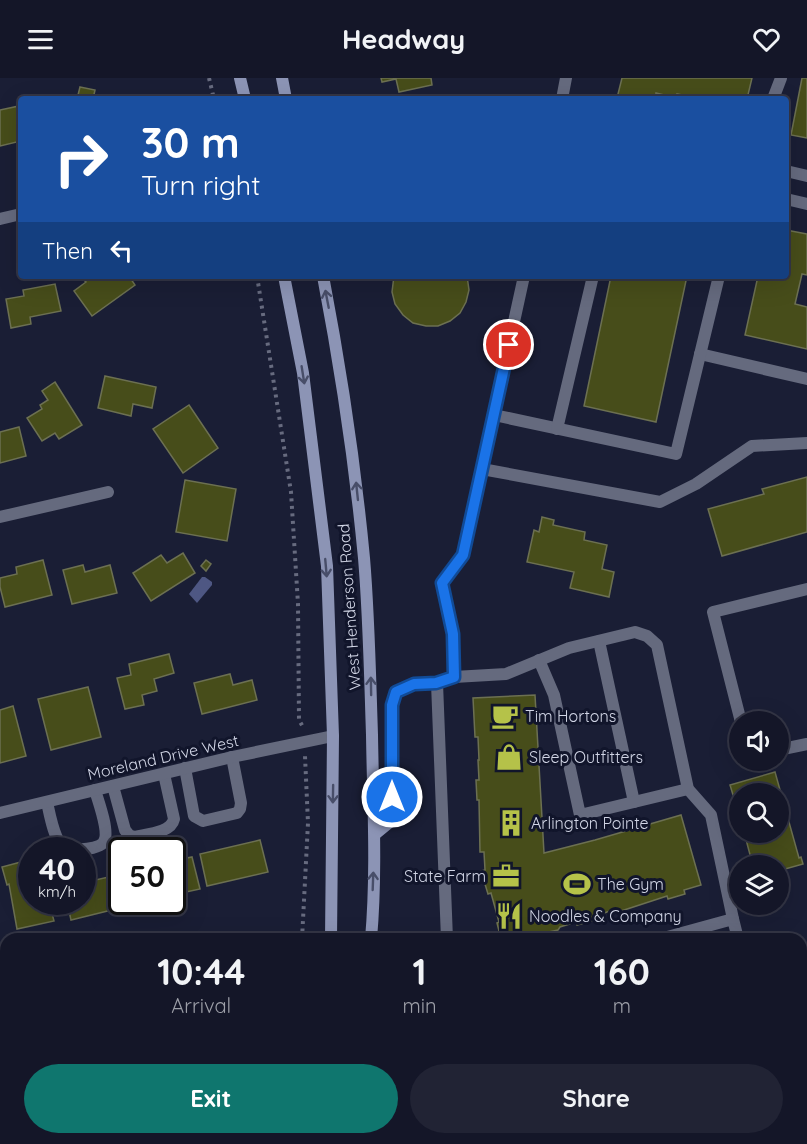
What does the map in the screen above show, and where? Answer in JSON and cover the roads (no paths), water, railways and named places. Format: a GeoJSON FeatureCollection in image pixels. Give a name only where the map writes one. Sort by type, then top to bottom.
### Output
{"type":"FeatureCollection","features":[{"type":"Feature","properties":{"kind":"main road"},"geometry":{"type":"LineString","coordinates":[[240,78],[244,96]]}},
{"type":"Feature","properties":{"kind":"main road"},"geometry":{"type":"LineString","coordinates":[[282,78],[285,96]]}},
{"type":"Feature","properties":{"kind":"main road","name":"West Henderson Road"},"geometry":{"type":"LineString","coordinates":[[285,279],[303,373],[327,566],[333,736],[331,933]]}},
{"type":"Feature","properties":{"kind":"main road","name":"West Henderson Road"},"geometry":{"type":"LineString","coordinates":[[323,279],[341,372],[364,559],[370,647],[375,834],[370,933]]}},
{"type":"Feature","properties":{"kind":"main road"},"geometry":{"type":"LineString","coordinates":[[375,834],[392,820],[392,705],[396,692]]}},
{"type":"Feature","properties":{"kind":"street"},"geometry":{"type":"LineString","coordinates":[[563,96],[566,78]]}},
{"type":"Feature","properties":{"kind":"street"},"geometry":{"type":"LineString","coordinates":[[774,96],[781,78]]}},
{"type":"Feature","properties":{"kind":"street"},"geometry":{"type":"LineString","coordinates":[[789,172],[807,176]]}},
{"type":"Feature","properties":{"kind":"street"},"geometry":{"type":"LineString","coordinates":[[789,201],[807,204]]}},
{"type":"Feature","properties":{"kind":"street"},"geometry":{"type":"LineString","coordinates":[[0,219],[18,215]]}},
{"type":"Feature","properties":{"kind":"street"},"geometry":{"type":"LineString","coordinates":[[454,677],[453,634],[442,583],[463,555],[523,279]]}},
{"type":"Feature","properties":{"kind":"street"},"geometry":{"type":"LineString","coordinates":[[557,429],[592,279]]}},
{"type":"Feature","properties":{"kind":"street"},"geometry":{"type":"LineString","coordinates":[[494,415],[676,454],[718,279]]}},
{"type":"Feature","properties":{"kind":"street"},"geometry":{"type":"LineString","coordinates":[[700,354],[807,379]]}},
{"type":"Feature","properties":{"kind":"street"},"geometry":{"type":"LineString","coordinates":[[482,469],[660,502],[696,484],[752,446],[807,443]]}},
{"type":"Feature","properties":{"kind":"street"},"geometry":{"type":"LineString","coordinates":[[0,517],[108,492]]}},
{"type":"Feature","properties":{"kind":"street"},"geometry":{"type":"LineString","coordinates":[[738,711],[713,612],[807,589]]}},
{"type":"Feature","properties":{"kind":"street"},"geometry":{"type":"LineString","coordinates":[[396,692],[414,684],[436,683],[454,677],[506,674],[570,648],[634,632],[647,636],[657,645],[688,789],[711,815],[736,933]]}},
{"type":"Feature","properties":{"kind":"street"},"geometry":{"type":"LineString","coordinates":[[599,641],[634,802]]}},
{"type":"Feature","properties":{"kind":"street"},"geometry":{"type":"LineString","coordinates":[[539,660],[554,695],[580,815],[688,789]]}},
{"type":"Feature","properties":{"kind":"street"},"geometry":{"type":"LineString","coordinates":[[436,683],[447,933]]}},
{"type":"Feature","properties":{"kind":"street","name":"Moreland Drive West"},"geometry":{"type":"LineString","coordinates":[[0,813],[232,757],[333,736]]}},
{"type":"Feature","properties":{"kind":"street"},"geometry":{"type":"LineString","coordinates":[[789,748],[807,744]]}},
{"type":"Feature","properties":{"kind":"street"},"geometry":{"type":"LineString","coordinates":[[185,768],[194,816],[203,821],[237,813],[240,809],[241,803],[232,757]]}},
{"type":"Feature","properties":{"kind":"street"},"geometry":{"type":"LineString","coordinates":[[114,786],[125,830],[129,835],[134,837],[168,829],[174,819],[164,774]]}},
{"type":"Feature","properties":{"kind":"street"},"geometry":{"type":"LineString","coordinates":[[95,790],[106,830],[103,843],[96,846]]}},
{"type":"Feature","properties":{"kind":"street"},"geometry":{"type":"LineString","coordinates":[[47,802],[57,837]]}},
{"type":"Feature","properties":{"kind":"street"},"geometry":{"type":"LineString","coordinates":[[682,933],[733,919]]}},
{"type":"Feature","properties":{"kind":"water"},"geometry":{"type":"Polygon","coordinates":[[[202,577],[212,582],[212,585],[197,603],[189,594],[202,577]]]}},
{"type":"Feature","properties":{"kind":"place","name":"Tim Hortons"},"geometry":{"type":"Point","coordinates":[505,716]}},
{"type":"Feature","properties":{"kind":"place","name":"Sleep Outfitters"},"geometry":{"type":"Point","coordinates":[509,757]}},
{"type":"Feature","properties":{"kind":"place","name":"Arlington Pointe"},"geometry":{"type":"Point","coordinates":[511,823]}},
{"type":"Feature","properties":{"kind":"place","name":"State Farm"},"geometry":{"type":"Point","coordinates":[506,876]}},
{"type":"Feature","properties":{"kind":"place","name":"The Gym"},"geometry":{"type":"Point","coordinates":[577,884]}},
{"type":"Feature","properties":{"kind":"place","name":"Noodles & Company"},"geometry":{"type":"Point","coordinates":[509,916]}}]}
